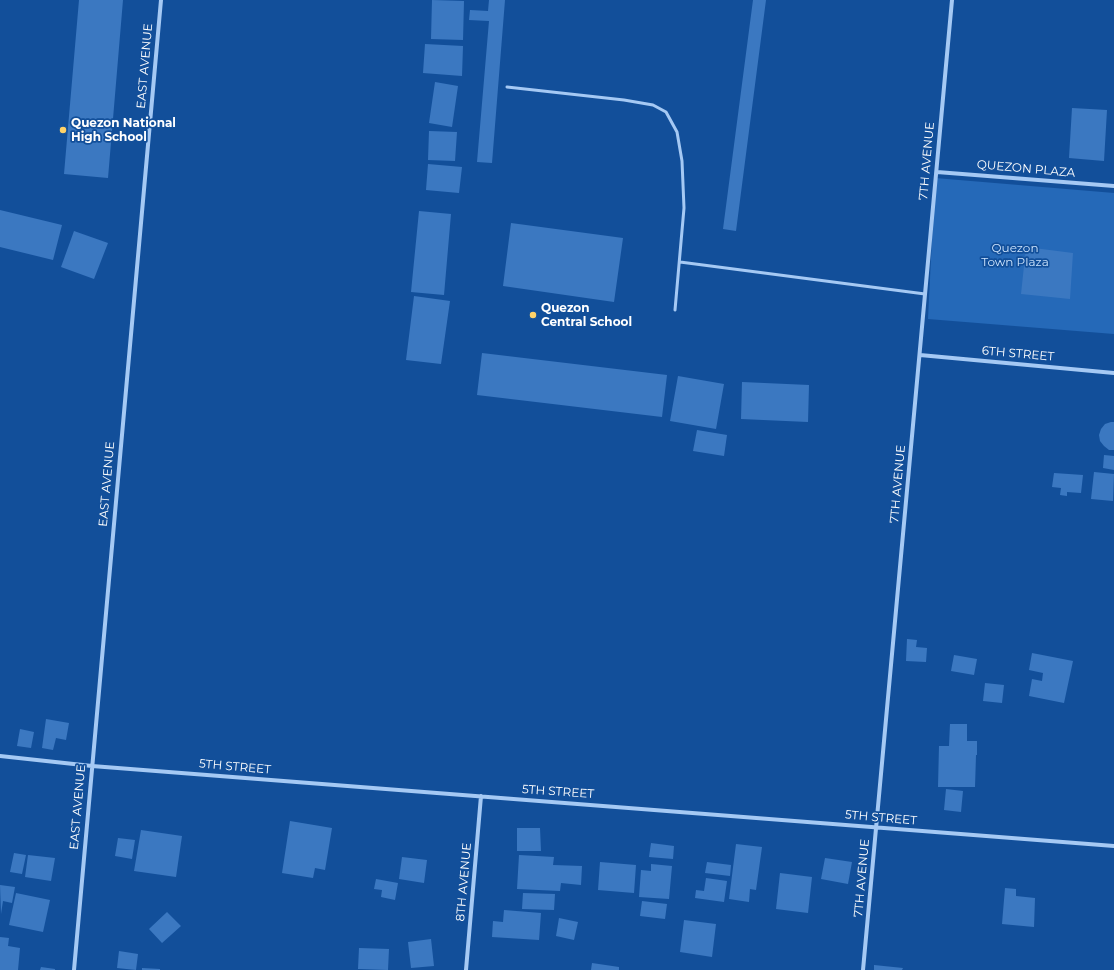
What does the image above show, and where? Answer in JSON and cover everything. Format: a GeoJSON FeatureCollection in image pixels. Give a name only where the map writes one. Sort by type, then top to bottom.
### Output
{"type":"FeatureCollection","features":[{"type":"Feature","properties":{"kind":"street","name":"EAST AVENUE"},"geometry":{"type":"LineString","coordinates":[[74,970],[162,0]]}},
{"type":"Feature","properties":{"kind":"street","name":"7TH AVENUE"},"geometry":{"type":"LineString","coordinates":[[863,970],[952,0]]}},
{"type":"Feature","properties":{"kind":"street","name":"QUEZON PLAZA"},"geometry":{"type":"LineString","coordinates":[[936,172],[1114,186]]}},
{"type":"Feature","properties":{"kind":"street","name":"6TH STREET"},"geometry":{"type":"LineString","coordinates":[[920,355],[1114,373]]}},
{"type":"Feature","properties":{"kind":"street","name":"5TH STREET"},"geometry":{"type":"LineString","coordinates":[[0,756],[92,766],[1114,846]]}},
{"type":"Feature","properties":{"kind":"street","name":"8TH AVENUE"},"geometry":{"type":"LineString","coordinates":[[466,970],[481,796]]}},
{"type":"Feature","properties":{"kind":"lane"},"geometry":{"type":"LineString","coordinates":[[507,87],[624,100],[653,105],[666,112],[677,132],[682,160],[684,208],[675,310]]}},
{"type":"Feature","properties":{"kind":"lane"},"geometry":{"type":"LineString","coordinates":[[680,262],[925,294]]}},
{"type":"Feature","properties":{"kind":"green space","name":"Quezon Town Plaza"},"geometry":{"type":"Polygon","coordinates":[[[935,178],[1114,193],[1114,334],[928,319],[935,178]]]}},
{"type":"Feature","properties":{"kind":"building"},"geometry":{"type":"Polygon","coordinates":[[[79,0],[123,0],[108,178],[64,174],[79,0]]]}},
{"type":"Feature","properties":{"kind":"building"},"geometry":{"type":"Polygon","coordinates":[[[432,0],[464,1],[463,40],[431,39],[432,0]]]}},
{"type":"Feature","properties":{"kind":"building"},"geometry":{"type":"Polygon","coordinates":[[[489,0],[505,0],[492,163],[477,162],[489,21],[469,20],[470,10],[488,11],[489,0]]]}},
{"type":"Feature","properties":{"kind":"building"},"geometry":{"type":"Polygon","coordinates":[[[753,0],[766,0],[736,231],[723,229],[753,0]]]}},
{"type":"Feature","properties":{"kind":"building"},"geometry":{"type":"Polygon","coordinates":[[[425,44],[463,46],[462,76],[423,73],[425,44]]]}},
{"type":"Feature","properties":{"kind":"building"},"geometry":{"type":"Polygon","coordinates":[[[435,82],[458,86],[452,127],[429,123],[435,82]]]}},
{"type":"Feature","properties":{"kind":"building"},"geometry":{"type":"Polygon","coordinates":[[[1072,108],[1107,110],[1104,161],[1069,158],[1072,108]]]}},
{"type":"Feature","properties":{"kind":"building"},"geometry":{"type":"Polygon","coordinates":[[[429,131],[457,132],[455,161],[428,160],[429,131]]]}},
{"type":"Feature","properties":{"kind":"building"},"geometry":{"type":"Polygon","coordinates":[[[428,164],[462,167],[459,193],[426,190],[428,164]]]}},
{"type":"Feature","properties":{"kind":"building"},"geometry":{"type":"Polygon","coordinates":[[[0,210],[62,225],[53,260],[0,247],[0,210]]]}},
{"type":"Feature","properties":{"kind":"building"},"geometry":{"type":"Polygon","coordinates":[[[419,211],[451,214],[444,295],[411,292],[419,211]]]}},
{"type":"Feature","properties":{"kind":"building"},"geometry":{"type":"Polygon","coordinates":[[[511,223],[623,238],[614,302],[503,286],[511,223]]]}},
{"type":"Feature","properties":{"kind":"building"},"geometry":{"type":"Polygon","coordinates":[[[74,231],[108,243],[94,279],[61,267],[74,231]]]}},
{"type":"Feature","properties":{"kind":"building"},"geometry":{"type":"Polygon","coordinates":[[[1026,247],[1073,253],[1070,299],[1021,294],[1026,247]]]}},
{"type":"Feature","properties":{"kind":"building"},"geometry":{"type":"Polygon","coordinates":[[[414,296],[450,301],[441,364],[406,360],[414,296]]]}},
{"type":"Feature","properties":{"kind":"building"},"geometry":{"type":"Polygon","coordinates":[[[482,353],[667,375],[662,417],[477,395],[482,353]]]}},
{"type":"Feature","properties":{"kind":"building"},"geometry":{"type":"Polygon","coordinates":[[[678,376],[724,384],[716,429],[670,421],[678,376]]]}},
{"type":"Feature","properties":{"kind":"building"},"geometry":{"type":"Polygon","coordinates":[[[742,382],[809,385],[808,422],[741,419],[742,382]]]}},
{"type":"Feature","properties":{"kind":"building"},"geometry":{"type":"Polygon","coordinates":[[[1114,422],[1114,450],[1109,450],[1104,446],[1100,441],[1099,435],[1105,424],[1114,422]]]}},
{"type":"Feature","properties":{"kind":"building"},"geometry":{"type":"Polygon","coordinates":[[[697,430],[727,435],[724,456],[693,451],[697,430]]]}},
{"type":"Feature","properties":{"kind":"building"},"geometry":{"type":"Polygon","coordinates":[[[1104,455],[1114,456],[1114,470],[1103,468],[1104,455]]]}},
{"type":"Feature","properties":{"kind":"building"},"geometry":{"type":"Polygon","coordinates":[[[1094,472],[1114,474],[1113,501],[1091,499],[1094,472]]]}},
{"type":"Feature","properties":{"kind":"building"},"geometry":{"type":"Polygon","coordinates":[[[1054,473],[1083,475],[1081,493],[1067,492],[1067,496],[1060,495],[1061,488],[1052,487],[1054,473]]]}},
{"type":"Feature","properties":{"kind":"building"},"geometry":{"type":"Polygon","coordinates":[[[907,639],[917,640],[916,647],[927,648],[926,662],[906,661],[907,639]]]}},
{"type":"Feature","properties":{"kind":"building"},"geometry":{"type":"Polygon","coordinates":[[[1032,653],[1073,661],[1064,703],[1029,696],[1032,679],[1042,681],[1043,673],[1029,670],[1032,653]]]}},
{"type":"Feature","properties":{"kind":"building"},"geometry":{"type":"Polygon","coordinates":[[[954,655],[977,659],[974,675],[951,671],[954,655]]]}},
{"type":"Feature","properties":{"kind":"building"},"geometry":{"type":"Polygon","coordinates":[[[985,683],[1004,685],[1002,703],[983,701],[985,683]]]}},
{"type":"Feature","properties":{"kind":"building"},"geometry":{"type":"Polygon","coordinates":[[[46,719],[69,723],[66,740],[56,738],[53,750],[42,748],[46,719]]]}},
{"type":"Feature","properties":{"kind":"building"},"geometry":{"type":"Polygon","coordinates":[[[950,724],[967,724],[967,741],[977,741],[975,787],[938,787],[939,746],[949,746],[950,724]]]}},
{"type":"Feature","properties":{"kind":"building"},"geometry":{"type":"Polygon","coordinates":[[[20,729],[34,732],[31,748],[17,746],[20,729]]]}},
{"type":"Feature","properties":{"kind":"building"},"geometry":{"type":"Polygon","coordinates":[[[946,789],[963,791],[961,812],[944,810],[946,789]]]}},
{"type":"Feature","properties":{"kind":"building"},"geometry":{"type":"Polygon","coordinates":[[[290,821],[332,828],[325,870],[315,868],[313,878],[282,873],[290,821]]]}},
{"type":"Feature","properties":{"kind":"building"},"geometry":{"type":"Polygon","coordinates":[[[517,828],[540,828],[541,851],[517,851],[517,828]]]}},
{"type":"Feature","properties":{"kind":"building"},"geometry":{"type":"Polygon","coordinates":[[[141,830],[182,836],[176,877],[134,871],[141,830]]]}},
{"type":"Feature","properties":{"kind":"building"},"geometry":{"type":"Polygon","coordinates":[[[118,838],[135,840],[132,859],[115,856],[118,838]]]}},
{"type":"Feature","properties":{"kind":"building"},"geometry":{"type":"Polygon","coordinates":[[[651,843],[674,846],[673,859],[649,857],[651,843]]]}},
{"type":"Feature","properties":{"kind":"building"},"geometry":{"type":"Polygon","coordinates":[[[736,844],[762,847],[756,890],[750,889],[749,902],[729,899],[736,844]]]}},
{"type":"Feature","properties":{"kind":"building"},"geometry":{"type":"Polygon","coordinates":[[[14,853],[26,855],[22,874],[10,872],[14,853]]]}},
{"type":"Feature","properties":{"kind":"building"},"geometry":{"type":"Polygon","coordinates":[[[28,855],[55,858],[51,881],[25,877],[28,855]]]}},
{"type":"Feature","properties":{"kind":"building"},"geometry":{"type":"Polygon","coordinates":[[[519,855],[554,857],[553,865],[582,866],[581,885],[561,883],[560,891],[517,889],[519,855]]]}},
{"type":"Feature","properties":{"kind":"building"},"geometry":{"type":"Polygon","coordinates":[[[402,857],[427,860],[424,883],[399,879],[402,857]]]}},
{"type":"Feature","properties":{"kind":"building"},"geometry":{"type":"Polygon","coordinates":[[[825,858],[852,862],[848,884],[821,879],[825,858]]]}},
{"type":"Feature","properties":{"kind":"building"},"geometry":{"type":"Polygon","coordinates":[[[600,862],[636,865],[634,893],[598,890],[600,862]]]}},
{"type":"Feature","properties":{"kind":"building"},"geometry":{"type":"Polygon","coordinates":[[[707,862],[731,865],[730,876],[705,873],[707,862]]]}},
{"type":"Feature","properties":{"kind":"building"},"geometry":{"type":"Polygon","coordinates":[[[651,864],[672,866],[669,899],[639,897],[641,870],[651,871],[651,864]]]}},
{"type":"Feature","properties":{"kind":"building"},"geometry":{"type":"Polygon","coordinates":[[[780,873],[812,877],[808,913],[776,909],[780,873]]]}},
{"type":"Feature","properties":{"kind":"building"},"geometry":{"type":"Polygon","coordinates":[[[706,878],[727,881],[724,902],[695,898],[696,890],[704,891],[706,878]]]}},
{"type":"Feature","properties":{"kind":"building"},"geometry":{"type":"Polygon","coordinates":[[[376,879],[398,883],[395,900],[381,897],[382,890],[374,889],[376,879]]]}},
{"type":"Feature","properties":{"kind":"building"},"geometry":{"type":"Polygon","coordinates":[[[0,885],[15,887],[12,903],[3,901],[1,914],[0,885]]]}},
{"type":"Feature","properties":{"kind":"building"},"geometry":{"type":"Polygon","coordinates":[[[1005,888],[1016,889],[1016,896],[1035,898],[1034,927],[1002,924],[1005,888]]]}},
{"type":"Feature","properties":{"kind":"building"},"geometry":{"type":"Polygon","coordinates":[[[16,893],[50,900],[43,932],[9,925],[16,893]]]}},
{"type":"Feature","properties":{"kind":"building"},"geometry":{"type":"Polygon","coordinates":[[[523,893],[555,894],[554,910],[522,909],[523,893]]]}},
{"type":"Feature","properties":{"kind":"building"},"geometry":{"type":"Polygon","coordinates":[[[642,901],[667,904],[665,919],[640,916],[642,901]]]}},
{"type":"Feature","properties":{"kind":"building"},"geometry":{"type":"Polygon","coordinates":[[[504,910],[541,913],[539,940],[492,937],[493,921],[503,922],[504,910]]]}},
{"type":"Feature","properties":{"kind":"building"},"geometry":{"type":"Polygon","coordinates":[[[167,912],[181,926],[162,943],[149,929],[167,912]]]}},
{"type":"Feature","properties":{"kind":"building"},"geometry":{"type":"Polygon","coordinates":[[[559,918],[578,922],[574,940],[556,936],[559,918]]]}},
{"type":"Feature","properties":{"kind":"building"},"geometry":{"type":"Polygon","coordinates":[[[684,920],[716,924],[712,957],[680,952],[684,920]]]}},
{"type":"Feature","properties":{"kind":"building"},"geometry":{"type":"Polygon","coordinates":[[[0,937],[9,938],[8,946],[20,948],[18,970],[0,970],[0,937]]]}},
{"type":"Feature","properties":{"kind":"building"},"geometry":{"type":"Polygon","coordinates":[[[431,939],[434,966],[411,968],[408,942],[431,939]]]}},
{"type":"Feature","properties":{"kind":"building"},"geometry":{"type":"Polygon","coordinates":[[[359,948],[389,949],[388,970],[358,969],[359,948]]]}},
{"type":"Feature","properties":{"kind":"building"},"geometry":{"type":"Polygon","coordinates":[[[119,951],[138,954],[136,970],[117,968],[119,951]]]}},
{"type":"Feature","properties":{"kind":"building"},"geometry":{"type":"Polygon","coordinates":[[[592,963],[619,967],[619,970],[591,970],[592,963]]]}},
{"type":"Feature","properties":{"kind":"building"},"geometry":{"type":"Polygon","coordinates":[[[874,965],[903,968],[902,970],[874,970],[874,965]]]}},
{"type":"Feature","properties":{"kind":"building"},"geometry":{"type":"Polygon","coordinates":[[[41,967],[55,969],[55,970],[40,970],[41,967]]]}},
{"type":"Feature","properties":{"kind":"building"},"geometry":{"type":"Polygon","coordinates":[[[142,968],[160,969],[160,970],[142,970],[142,968]]]}},
{"type":"Feature","properties":{"kind":"place","name":"Quezon National High School"},"geometry":{"type":"Point","coordinates":[63,130]}},
{"type":"Feature","properties":{"kind":"place","name":"Quezon Central School"},"geometry":{"type":"Point","coordinates":[533,315]}}]}
